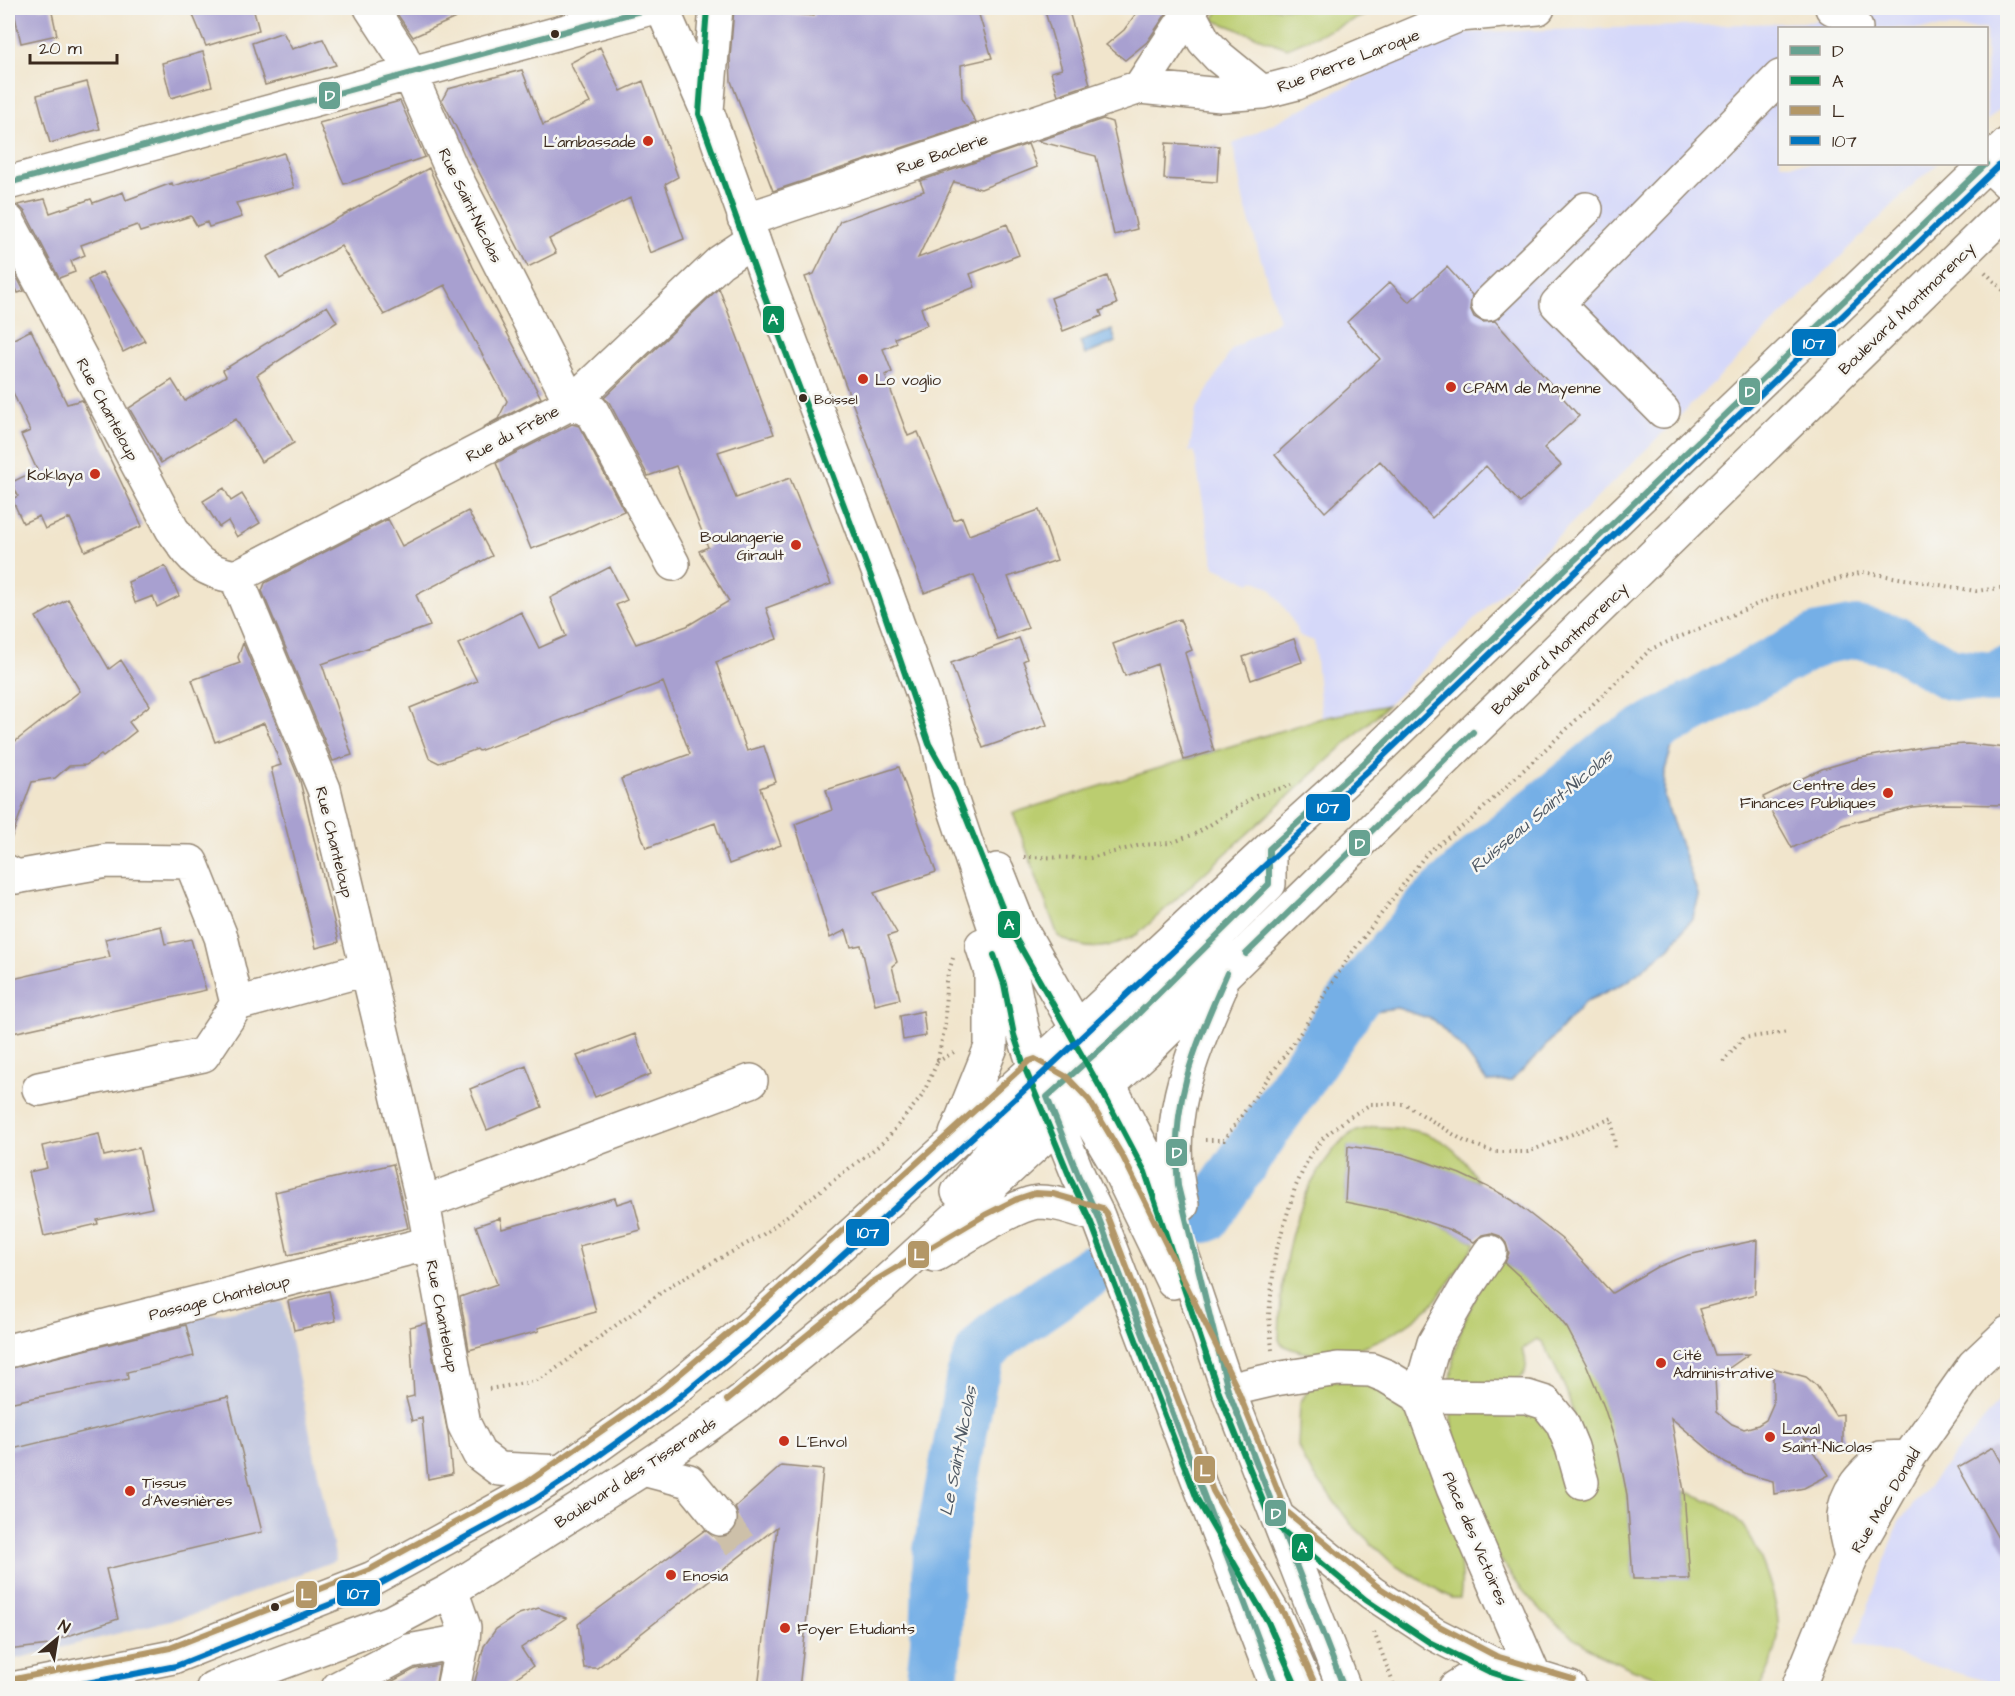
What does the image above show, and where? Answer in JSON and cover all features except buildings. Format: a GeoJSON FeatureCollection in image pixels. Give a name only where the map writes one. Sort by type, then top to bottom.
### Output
{"type":"FeatureCollection","features":[{"type":"Feature","properties":{"kind":"main road","name":"Rue Saint-Nicolas"},"geometry":{"type":"LineString","coordinates":[[371,8],[396,47],[451,168],[571,403]]}},
{"type":"Feature","properties":{"kind":"main road"},"geometry":{"type":"LineString","coordinates":[[8,183],[651,8]]}},
{"type":"Feature","properties":{"kind":"main road"},"geometry":{"type":"LineString","coordinates":[[662,8],[707,111],[925,700],[938,741],[949,792],[1013,982],[1023,1032],[1057,1096],[1098,1216],[1277,1689]]}},
{"type":"Feature","properties":{"kind":"main road"},"geometry":{"type":"LineString","coordinates":[[707,111],[716,8]]}},
{"type":"Feature","properties":{"kind":"main road","name":"Rue Pierre Laroque"},"geometry":{"type":"LineString","coordinates":[[1179,91],[1221,95],[1262,92],[1297,82],[1458,11],[1538,8]]}},
{"type":"Feature","properties":{"kind":"main road"},"geometry":{"type":"LineString","coordinates":[[1140,87],[1168,41],[1195,20]]}},
{"type":"Feature","properties":{"kind":"main road"},"geometry":{"type":"LineString","coordinates":[[1179,91],[1198,59],[1195,20]]}},
{"type":"Feature","properties":{"kind":"main road","name":"Rue Pierre Laroque"},"geometry":{"type":"LineString","coordinates":[[1195,20],[1240,76],[1262,92]]}},
{"type":"Feature","properties":{"kind":"main road"},"geometry":{"type":"LineString","coordinates":[[1663,411],[1557,304],[1778,78]]}},
{"type":"Feature","properties":{"kind":"main road","name":"Rue Baclerie"},"geometry":{"type":"LineString","coordinates":[[749,229],[763,214],[1140,87],[1179,91]]}},
{"type":"Feature","properties":{"kind":"main road"},"geometry":{"type":"LineString","coordinates":[[1988,162],[2007,144]]}},
{"type":"Feature","properties":{"kind":"main road"},"geometry":{"type":"LineString","coordinates":[[1988,164],[2007,183]]}},
{"type":"Feature","properties":{"kind":"main road"},"geometry":{"type":"LineString","coordinates":[[16,1689],[173,1657],[373,1578],[530,1492],[667,1396],[749,1328],[953,1142],[1057,1096],[1077,1028],[1373,755],[1985,165]]}},
{"type":"Feature","properties":{"kind":"main road"},"geometry":{"type":"LineString","coordinates":[[1488,304],[1577,200],[1618,241]]}},
{"type":"Feature","properties":{"kind":"main road","name":"Boulevard Montmorency"},"geometry":{"type":"LineString","coordinates":[[1057,1096],[1109,1085],[1227,973],[2007,209]]}},
{"type":"Feature","properties":{"kind":"main road","name":"Rue Chanteloup"},"geometry":{"type":"LineString","coordinates":[[8,221],[172,529],[195,561],[214,573],[236,577],[324,789],[423,1203],[461,1409],[478,1454],[499,1469],[561,1472]]}},
{"type":"Feature","properties":{"kind":"main road","name":"Rue du Frêne"},"geometry":{"type":"LineString","coordinates":[[236,577],[571,403],[720,262],[749,229]]}},
{"type":"Feature","properties":{"kind":"main road"},"geometry":{"type":"LineString","coordinates":[[571,403],[592,411],[673,564]]}},
{"type":"Feature","properties":{"kind":"main road"},"geometry":{"type":"LineString","coordinates":[[938,741],[963,786],[1020,928],[1094,1056],[1153,1168],[1228,1390],[1344,1689]]}},
{"type":"Feature","properties":{"kind":"main road"},"geometry":{"type":"LineString","coordinates":[[938,741],[934,796],[991,972],[991,1047],[953,1142]]}},
{"type":"Feature","properties":{"kind":"main road"},"geometry":{"type":"LineString","coordinates":[[876,1291],[1001,1140],[1057,1096],[1094,1056],[1269,884],[1269,849]]}},
{"type":"Feature","properties":{"kind":"main road"},"geometry":{"type":"LineString","coordinates":[[8,872],[16,877],[107,861],[191,862],[221,937],[237,1005]]}},
{"type":"Feature","properties":{"kind":"main road"},"geometry":{"type":"LineString","coordinates":[[39,1089],[203,1055],[237,1005],[366,969]]}},
{"type":"Feature","properties":{"kind":"main road"},"geometry":{"type":"LineString","coordinates":[[1227,973],[1194,1049],[1180,1097],[1174,1163],[1228,1390]]}},
{"type":"Feature","properties":{"kind":"main road"},"geometry":{"type":"LineString","coordinates":[[423,1203],[752,1081]]}},
{"type":"Feature","properties":{"kind":"main road"},"geometry":{"type":"LineString","coordinates":[[1057,1096],[1122,1177],[1228,1390]]}},
{"type":"Feature","properties":{"kind":"main road"},"geometry":{"type":"LineString","coordinates":[[876,1291],[990,1222],[1021,1207],[1036,1202],[1052,1203],[1098,1216]]}},
{"type":"Feature","properties":{"kind":"main road","name":"Passage Chanteloup"},"geometry":{"type":"LineString","coordinates":[[8,1351],[430,1243]]}},
{"type":"Feature","properties":{"kind":"main road"},"geometry":{"type":"LineString","coordinates":[[1419,1396],[1434,1343],[1466,1288],[1491,1252]]}},
{"type":"Feature","properties":{"kind":"main road","name":"Boulevard des Tisserands"},"geometry":{"type":"LineString","coordinates":[[213,1689],[391,1622],[451,1590],[643,1469],[744,1399],[876,1291]]}},
{"type":"Feature","properties":{"kind":"main road","name":"Rue Mac Donald"},"geometry":{"type":"LineString","coordinates":[[1798,1689],[1851,1558],[1909,1457],[1974,1365],[2007,1333]]}},
{"type":"Feature","properties":{"kind":"main road"},"geometry":{"type":"LineString","coordinates":[[1228,1390],[1275,1379],[1338,1369],[1371,1370],[1386,1376],[1419,1396],[1527,1397],[1545,1403],[1562,1423],[1582,1482]]}},
{"type":"Feature","properties":{"kind":"main road","name":"Place des Victoires"},"geometry":{"type":"LineString","coordinates":[[1419,1396],[1453,1488],[1534,1678]]}},
{"type":"Feature","properties":{"kind":"main road"},"geometry":{"type":"LineString","coordinates":[[643,1469],[688,1481],[720,1519]]}},
{"type":"Feature","properties":{"kind":"main road"},"geometry":{"type":"LineString","coordinates":[[1205,1495],[1276,1618],[1306,1689]]}},
{"type":"Feature","properties":{"kind":"main road"},"geometry":{"type":"LineString","coordinates":[[1279,1518],[1372,1593],[1434,1634],[1493,1664],[1570,1689]]}},
{"type":"Feature","properties":{"kind":"main road"},"geometry":{"type":"LineString","coordinates":[[451,1590],[464,1628],[453,1689]]}},
{"type":"Feature","properties":{"kind":"main road"},"geometry":{"type":"LineString","coordinates":[[338,1689],[409,1651],[463,1641]]}},
{"type":"Feature","properties":{"kind":"main road"},"geometry":{"type":"LineString","coordinates":[[1455,1689],[1493,1664]]}},
{"type":"Feature","properties":{"kind":"path"},"geometry":{"type":"LineString","coordinates":[[1176,1140],[1224,1140],[1299,1035],[1348,958],[1427,853],[1471,820],[1651,649],[1772,598],[1863,572],[1976,591],[2007,587]]}},
{"type":"Feature","properties":{"kind":"path"},"geometry":{"type":"LineString","coordinates":[[992,857],[1090,858],[1141,845],[1171,843],[1197,833],[1256,796],[1300,782]]}},
{"type":"Feature","properties":{"kind":"path"},"geometry":{"type":"LineString","coordinates":[[461,1409],[536,1381],[550,1373],[673,1284],[760,1236],[881,1144],[922,1096],[936,1065],[945,1026],[946,981],[953,958],[980,940]]}},
{"type":"Feature","properties":{"kind":"path"},"geometry":{"type":"LineString","coordinates":[[1723,1062],[1743,1038],[1789,1032]]}},
{"type":"Feature","properties":{"kind":"path"},"geometry":{"type":"LineString","coordinates":[[1275,1379],[1269,1315],[1275,1255],[1295,1188],[1310,1157],[1324,1137],[1348,1118],[1371,1104],[1405,1104],[1464,1141],[1494,1152],[1528,1152],[1612,1118],[1615,1148]]}},
{"type":"Feature","properties":{"kind":"path"},"geometry":{"type":"LineString","coordinates":[[1372,1627],[1395,1689]]}},
{"type":"Feature","properties":{"kind":"shaded area"},"geometry":{"type":"Polygon","coordinates":[[[1835,8],[2007,8],[2007,102],[1988,120],[1988,27],[1778,27],[1778,165],[1937,165],[1916,182],[1388,705],[1322,718],[1314,641],[1300,636],[1288,613],[1270,588],[1254,580],[1250,583],[1214,567],[1194,451],[1189,452],[1196,410],[1232,349],[1279,320],[1243,199],[1233,144],[1451,33],[1812,22],[1835,8]]]}},
{"type":"Feature","properties":{"kind":"shaded area"},"geometry":{"type":"Polygon","coordinates":[[[283,1302],[336,1560],[199,1613],[8,1661],[8,1352],[283,1302]]]}},
{"type":"Feature","properties":{"kind":"shaded area"},"geometry":{"type":"Polygon","coordinates":[[[2007,1393],[2007,1687],[1855,1643],[1899,1522],[2007,1393]]]}},
{"type":"Feature","properties":{"kind":"green space"},"geometry":{"type":"Polygon","coordinates":[[[1220,8],[1372,8],[1370,13],[1287,48],[1213,20],[1220,8]]]}},
{"type":"Feature","properties":{"kind":"green space"},"geometry":{"type":"Polygon","coordinates":[[[1388,705],[1138,934],[1117,943],[1098,947],[1079,945],[1058,936],[1013,813],[1322,718],[1388,705]]]}},
{"type":"Feature","properties":{"kind":"green space"},"geometry":{"type":"Polygon","coordinates":[[[1374,1127],[1408,1129],[1435,1138],[1459,1154],[1478,1182],[1421,1160],[1348,1147],[1345,1202],[1412,1216],[1476,1243],[1435,1301],[1398,1330],[1359,1348],[1319,1354],[1299,1351],[1281,1344],[1279,1339],[1285,1270],[1294,1225],[1312,1183],[1333,1151],[1352,1133],[1374,1127]]]}},
{"type":"Feature","properties":{"kind":"green space"},"geometry":{"type":"Polygon","coordinates":[[[1495,1256],[1525,1279],[1551,1306],[1575,1341],[1593,1377],[1609,1419],[1624,1475],[1633,1579],[1690,1578],[1684,1491],[1719,1506],[1737,1519],[1745,1529],[1767,1574],[1778,1623],[1777,1643],[1759,1688],[1691,1688],[1632,1669],[1599,1654],[1578,1641],[1542,1612],[1519,1586],[1497,1555],[1478,1522],[1455,1448],[1451,1406],[1574,1416],[1566,1390],[1543,1342],[1537,1339],[1522,1349],[1526,1359],[1526,1370],[1516,1380],[1498,1384],[1450,1388],[1454,1355],[1462,1326],[1495,1256]]]}},
{"type":"Feature","properties":{"kind":"green space"},"geometry":{"type":"Polygon","coordinates":[[[1362,1380],[1397,1402],[1422,1441],[1445,1496],[1453,1525],[1459,1552],[1460,1598],[1452,1598],[1394,1565],[1351,1524],[1305,1463],[1298,1446],[1300,1403],[1307,1392],[1319,1381],[1362,1380]]]}},
{"type":"Feature","properties":{"kind":"water"},"geometry":{"type":"Polygon","coordinates":[[[1112,330],[1116,342],[1085,355],[1080,342],[1112,330]]]}},
{"type":"Feature","properties":{"kind":"water"},"geometry":{"type":"Polygon","coordinates":[[[1675,737],[1665,770],[1664,797],[1699,897],[1693,917],[1670,947],[1628,981],[1585,1002],[1511,1081],[1487,1082],[1465,1052],[1434,1020],[1397,1008],[1374,1011],[1364,1017],[1417,940],[1452,898],[1675,737]]]}},
{"type":"Feature","properties":{"kind":"waterway","name":"Ruisseau Saint-Nicolas"},"geometry":{"type":"LineString","coordinates":[[1205,1217],[1353,1000],[1431,906],[1485,855],[1615,749],[1819,639],[1856,632],[1893,641],[1950,674],[1991,678],[2008,672]]}},
{"type":"Feature","properties":{"kind":"waterway","name":"Le Saint-Nicolas"},"geometry":{"type":"LineString","coordinates":[[931,1688],[936,1643],[939,1550],[972,1377],[981,1353],[998,1334],[1091,1271]]}},
{"type":"Feature","properties":{"kind":"tunnel"},"geometry":{"type":"LineString","coordinates":[[720,1519],[744,1551]]}},
{"type":"Feature","properties":{"kind":"transit line","name":"D"},"geometry":{"type":"LineString","coordinates":[[8,183],[651,8]]}},
{"type":"Feature","properties":{"kind":"transit line","name":"A"},"geometry":{"type":"LineString","coordinates":[[707,8],[699,114],[758,279],[878,595],[929,744],[955,790],[1012,932],[1145,1172],[1219,1393],[1271,1521],[1366,1600],[1429,1642],[1490,1672],[1541,1688]]}},
{"type":"Feature","properties":{"kind":"transit line","name":"107"},"geometry":{"type":"LineString","coordinates":[[61,1688],[176,1666],[376,1586],[534,1500],[672,1403],[755,1335],[1041,1075],[1370,769],[2008,157]]}},
{"type":"Feature","properties":{"kind":"transit line","name":"D"},"geometry":{"type":"LineString","coordinates":[[1277,1688],[1098,1216],[1079,1177],[1047,1097],[1127,1025],[1269,884],[1269,849],[1364,763],[1985,165]]}},
{"type":"Feature","properties":{"kind":"transit line","name":"D"},"geometry":{"type":"LineString","coordinates":[[1246,954],[1473,732]]}},
{"type":"Feature","properties":{"kind":"transit line","name":"A"},"geometry":{"type":"LineString","coordinates":[[994,955],[1004,984],[1014,1035],[1026,1071],[1090,1220],[1197,1499],[1268,1622],[1297,1688]]}},
{"type":"Feature","properties":{"kind":"transit line","name":"D"},"geometry":{"type":"LineString","coordinates":[[1227,973],[1195,1051],[1181,1101],[1176,1156],[1178,1186],[1228,1390],[1344,1688]]}},
{"type":"Feature","properties":{"kind":"transit line","name":"L"},"geometry":{"type":"LineString","coordinates":[[15,1679],[170,1648],[369,1570],[525,1484],[662,1389],[743,1321],[1029,1061],[1035,1059],[1067,1077],[1089,1100],[1123,1157],[1236,1386],[1286,1511],[1377,1586],[1439,1626],[1496,1656],[1573,1679]]}},
{"type":"Feature","properties":{"kind":"transit line","name":"L"},"geometry":{"type":"LineString","coordinates":[[727,1400],[871,1283],[985,1215],[1035,1193],[1053,1194],[1102,1208],[1106,1213],[1213,1491],[1284,1614],[1315,1684]]}},
{"type":"Feature","properties":{"kind":"place","name":"L'ambassade"},"geometry":{"type":"Point","coordinates":[648,141]}},
{"type":"Feature","properties":{"kind":"place","name":"Lo voglio"},"geometry":{"type":"Point","coordinates":[863,379]}},
{"type":"Feature","properties":{"kind":"place","name":"CPAM de Mayenne"},"geometry":{"type":"Point","coordinates":[1451,387]}},
{"type":"Feature","properties":{"kind":"place","name":"Boissel"},"geometry":{"type":"Point","coordinates":[803,398]}},
{"type":"Feature","properties":{"kind":"place","name":"Koklaya"},"geometry":{"type":"Point","coordinates":[95,474]}},
{"type":"Feature","properties":{"kind":"place","name":"Boulangerie Girault"},"geometry":{"type":"Point","coordinates":[796,545]}},
{"type":"Feature","properties":{"kind":"place","name":"Centre des Finances Publiques"},"geometry":{"type":"Point","coordinates":[1888,793]}},
{"type":"Feature","properties":{"kind":"place","name":"Cité Administrative"},"geometry":{"type":"Point","coordinates":[1661,1363]}},
{"type":"Feature","properties":{"kind":"place","name":"Laval Saint-Nicolas"},"geometry":{"type":"Point","coordinates":[1770,1437]}},
{"type":"Feature","properties":{"kind":"place","name":"L'Envol"},"geometry":{"type":"Point","coordinates":[784,1441]}},
{"type":"Feature","properties":{"kind":"place","name":"Tissus d'Avesnières"},"geometry":{"type":"Point","coordinates":[130,1491]}},
{"type":"Feature","properties":{"kind":"place","name":"Enosia"},"geometry":{"type":"Point","coordinates":[671,1575]}},
{"type":"Feature","properties":{"kind":"place","name":"Foyer Etudiants"},"geometry":{"type":"Point","coordinates":[785,1628]}}]}
